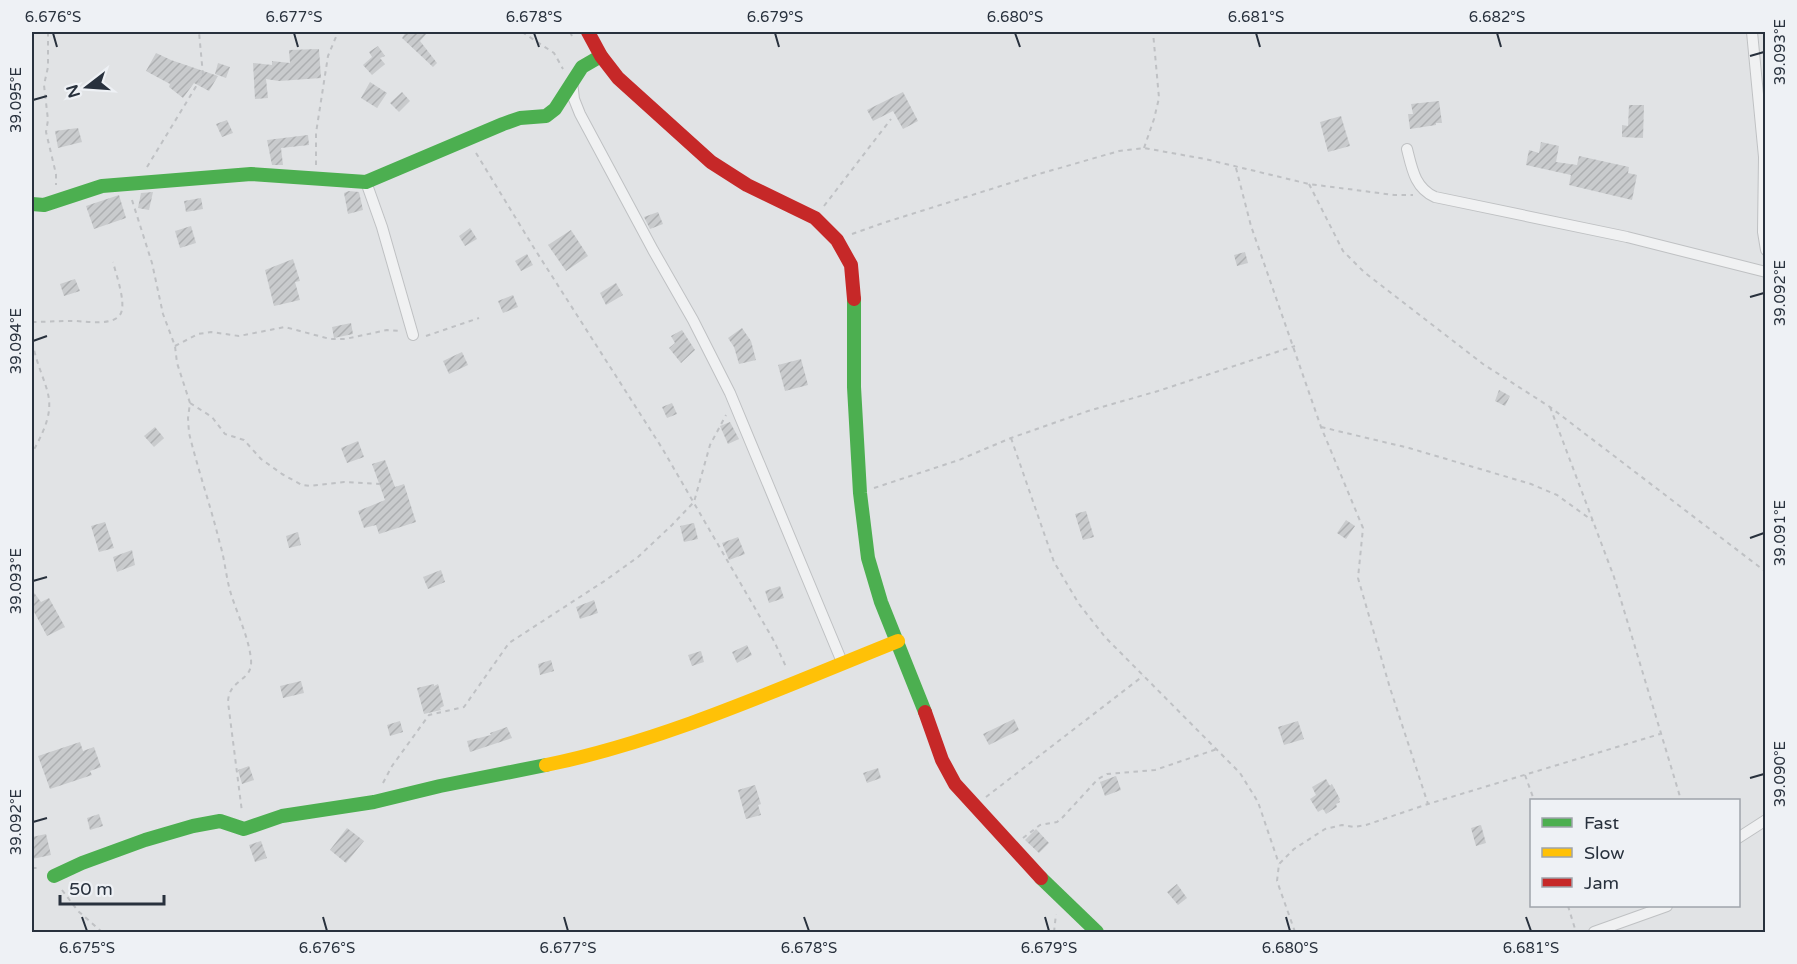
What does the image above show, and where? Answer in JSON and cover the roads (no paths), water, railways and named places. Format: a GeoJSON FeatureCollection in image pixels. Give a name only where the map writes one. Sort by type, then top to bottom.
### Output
{"type":"FeatureCollection","features":[{"type":"Feature","properties":{"kind":"street"},"geometry":{"type":"LineString","coordinates":[[588,32],[601,56],[632,91],[711,162],[747,185],[815,218],[837,240],[851,265],[854,289],[854,387],[860,493],[868,558],[881,602],[898,641],[942,760],[955,784],[1058,896],[1097,933]]}},
{"type":"Feature","properties":{"kind":"street"},"geometry":{"type":"LineString","coordinates":[[1752,32],[1764,157],[1763,232],[1766,250]]}},
{"type":"Feature","properties":{"kind":"street"},"geometry":{"type":"LineString","coordinates":[[32,204],[44,206],[102,186],[251,174],[366,182],[520,118],[546,116],[555,109],[582,67],[601,56]]}},
{"type":"Feature","properties":{"kind":"street"},"geometry":{"type":"LineString","coordinates":[[570,84],[580,114],[693,320],[730,393],[842,662]]}},
{"type":"Feature","properties":{"kind":"street"},"geometry":{"type":"LineString","coordinates":[[1407,149],[1414,175],[1425,192],[1435,197],[1627,237],[1766,272]]}},
{"type":"Feature","properties":{"kind":"street"},"geometry":{"type":"LineString","coordinates":[[366,182],[382,227],[413,335]]}},
{"type":"Feature","properties":{"kind":"street"},"geometry":{"type":"LineString","coordinates":[[54,876],[136,843],[193,826],[220,821],[244,829],[282,816],[374,802],[564,761],[632,743],[794,683],[898,641]]}},
{"type":"Feature","properties":{"kind":"street"},"geometry":{"type":"LineString","coordinates":[[1740,837],[1766,820]]}},
{"type":"Feature","properties":{"kind":"street"},"geometry":{"type":"LineString","coordinates":[[1594,933],[1664,907]]}}]}
